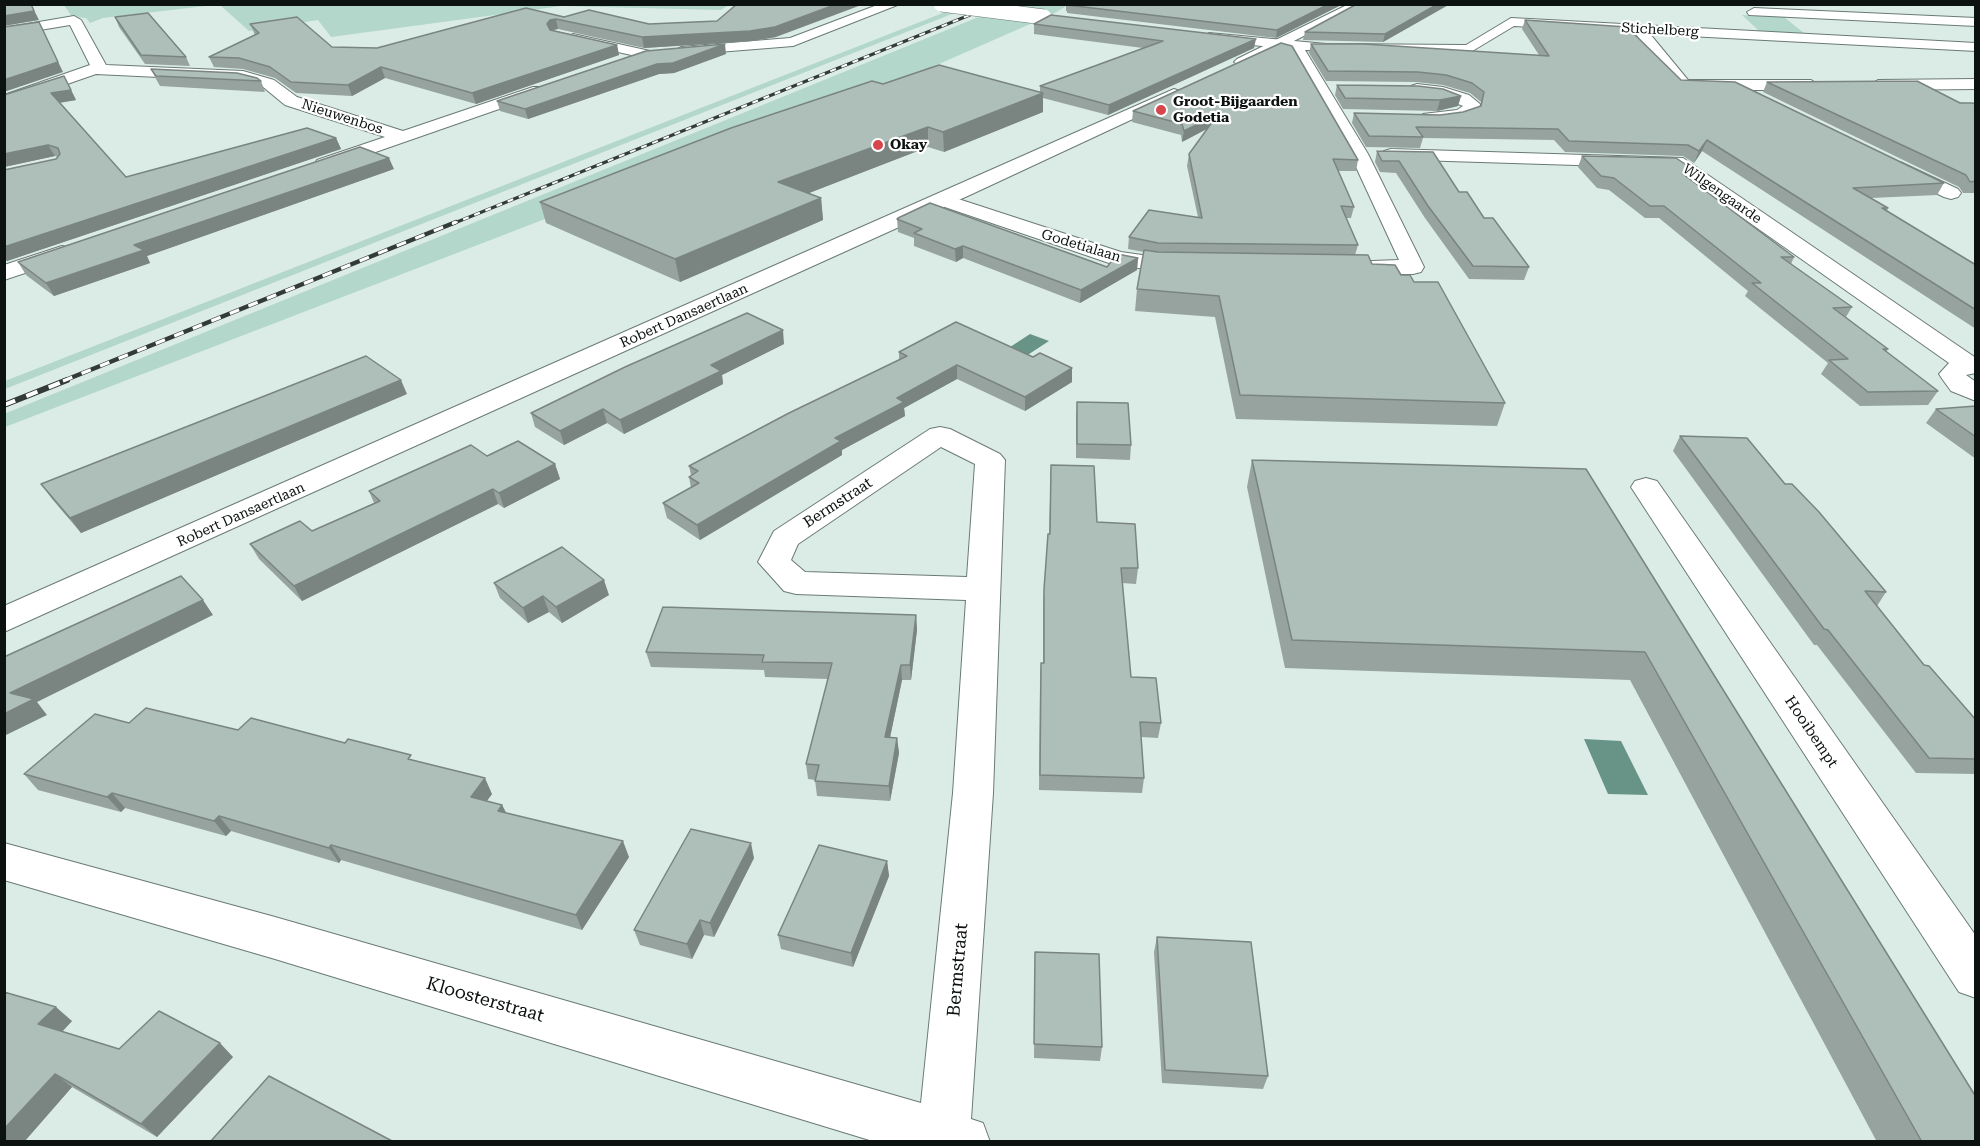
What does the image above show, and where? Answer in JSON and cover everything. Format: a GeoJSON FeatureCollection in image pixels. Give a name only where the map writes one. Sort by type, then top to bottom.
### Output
{"type":"FeatureCollection","features":[{"type":"Feature","properties":{"kind":"street"},"geometry":{"type":"LineString","coordinates":[[618,63],[657,53],[793,42],[894,4]]}},
{"type":"Feature","properties":{"kind":"street"},"geometry":{"type":"LineString","coordinates":[[940,4],[1050,18]]}},
{"type":"Feature","properties":{"kind":"street","name":"Robert Dansaertlaan"},"geometry":{"type":"LineString","coordinates":[[4,621],[943,200],[1280,45],[1360,4]]}},
{"type":"Feature","properties":{"kind":"street"},"geometry":{"type":"LineString","coordinates":[[1196,35],[1326,48],[1469,49],[1529,10]]}},
{"type":"Feature","properties":{"kind":"street"},"geometry":{"type":"LineString","coordinates":[[1788,13],[1816,38]]}},
{"type":"Feature","properties":{"kind":"street"},"geometry":{"type":"LineString","coordinates":[[1758,35],[1741,15],[1788,13],[1976,22]]}},
{"type":"Feature","properties":{"kind":"street"},"geometry":{"type":"LineString","coordinates":[[4,32],[74,20],[99,67],[95,69]]}},
{"type":"Feature","properties":{"kind":"street","name":"Stichelberg"},"geometry":{"type":"LineString","coordinates":[[1510,22],[1976,47]]}},
{"type":"Feature","properties":{"kind":"street"},"geometry":{"type":"LineString","coordinates":[[1639,29],[1683,85],[1826,85]]}},
{"type":"Feature","properties":{"kind":"street"},"geometry":{"type":"LineString","coordinates":[[558,35],[657,53]]}},
{"type":"Feature","properties":{"kind":"street"},"geometry":{"type":"LineString","coordinates":[[1280,45],[1298,51],[1334,116],[1359,154],[1413,267],[1332,266]]}},
{"type":"Feature","properties":{"kind":"street","name":"Nieuwenbos"},"geometry":{"type":"LineString","coordinates":[[4,101],[95,69],[250,77],[268,83],[291,100],[404,137]]}},
{"type":"Feature","properties":{"kind":"street"},"geometry":{"type":"LineString","coordinates":[[1932,84],[1967,101]]}},
{"type":"Feature","properties":{"kind":"street"},"geometry":{"type":"LineString","coordinates":[[1861,85],[1976,84]]}},
{"type":"Feature","properties":{"kind":"street"},"geometry":{"type":"LineString","coordinates":[[1732,85],[1763,101]]}},
{"type":"Feature","properties":{"kind":"street","name":"Nieuwenbos"},"geometry":{"type":"LineString","coordinates":[[304,171],[550,86]]}},
{"type":"Feature","properties":{"kind":"street"},"geometry":{"type":"LineString","coordinates":[[1319,88],[1340,88]]}},
{"type":"Feature","properties":{"kind":"street"},"geometry":{"type":"LineString","coordinates":[[1405,89],[1443,92],[1463,98],[1472,104],[1471,110],[1460,116],[1414,117]]}},
{"type":"Feature","properties":{"kind":"street"},"geometry":{"type":"LineString","coordinates":[[1334,116],[1357,116]]}},
{"type":"Feature","properties":{"kind":"street","name":"Wilgengaarde"},"geometry":{"type":"LineString","coordinates":[[1359,154],[1676,162],[1973,366]]}},
{"type":"Feature","properties":{"kind":"street"},"geometry":{"type":"LineString","coordinates":[[1888,162],[1951,193]]}},
{"type":"Feature","properties":{"kind":"street","name":"Godetialaan"},"geometry":{"type":"LineString","coordinates":[[943,200],[1117,258],[1156,264],[1203,265]]}},
{"type":"Feature","properties":{"kind":"street"},"geometry":{"type":"LineString","coordinates":[[4,273],[82,246]]}},
{"type":"Feature","properties":{"kind":"street","name":"Wilgengaarde"},"geometry":{"type":"LineString","coordinates":[[1973,366],[1961,367],[1952,374],[1960,384],[1976,393]]}},
{"type":"Feature","properties":{"kind":"street","name":"Bermstraat"},"geometry":{"type":"LineString","coordinates":[[954,1138],[984,589],[990,460],[940,435],[785,538],[774,562],[796,583],[984,589]]}},
{"type":"Feature","properties":{"kind":"street","name":"Hooibempt"},"geometry":{"type":"LineString","coordinates":[[1646,487],[1976,976]]}},
{"type":"Feature","properties":{"kind":"street","name":"Kloosterstraat"},"geometry":{"type":"LineString","coordinates":[[4,861],[286,941],[954,1138]]}},
{"type":"Feature","properties":{"kind":"shaded area"},"geometry":{"type":"Polygon","coordinates":[[[64,5],[214,5],[103,18],[90,23],[86,18],[72,17],[64,5]]]}},
{"type":"Feature","properties":{"kind":"shaded area"},"geometry":{"type":"Polygon","coordinates":[[[220,5],[729,5],[721,10],[562,6],[331,37],[318,20],[249,31],[220,5]]]}},
{"type":"Feature","properties":{"kind":"shaded area"},"geometry":{"type":"Polygon","coordinates":[[[1008,5],[1068,5],[1053,14],[875,92],[5,427],[4,414],[1008,5]]]}},
{"type":"Feature","properties":{"kind":"shaded area"},"geometry":{"type":"Polygon","coordinates":[[[953,9],[962,10],[5,389],[5,381],[953,9]]]}},
{"type":"Feature","properties":{"kind":"shaded area"},"geometry":{"type":"Polygon","coordinates":[[[1742,15],[1784,17],[1804,33],[1759,31],[1742,15]]]}},
{"type":"Feature","properties":{"kind":"shaded area"},"geometry":{"type":"Polygon","coordinates":[[[1030,334],[1049,341],[1023,358],[1004,351],[1030,334]]]}},
{"type":"Feature","properties":{"kind":"shaded area"},"geometry":{"type":"Polygon","coordinates":[[[1584,739],[1621,741],[1648,795],[1608,794],[1584,739]]]}},
{"type":"Feature","properties":{"kind":"building"},"geometry":{"type":"Polygon","coordinates":[[[4,4],[31,4],[34,11],[4,16],[4,4]]]}},
{"type":"Feature","properties":{"kind":"building"},"geometry":{"type":"Polygon","coordinates":[[[737,4],[837,4],[775,27],[750,31],[642,37],[556,19],[550,20],[547,24],[550,30],[617,45],[472,93],[381,67],[348,85],[291,82],[270,67],[239,58],[209,57],[259,33],[250,24],[297,17],[332,47],[377,48],[526,8],[564,17],[589,10],[649,24],[717,21],[737,4]]]}},
{"type":"Feature","properties":{"kind":"building"},"geometry":{"type":"Polygon","coordinates":[[[1329,4],[1277,30],[1067,5],[1329,4]]]}},
{"type":"Feature","properties":{"kind":"building"},"geometry":{"type":"Polygon","coordinates":[[[1357,4],[1438,4],[1385,34],[1305,32],[1357,4]]]}},
{"type":"Feature","properties":{"kind":"building"},"geometry":{"type":"Polygon","coordinates":[[[148,13],[186,57],[141,55],[115,17],[148,13]]]}},
{"type":"Feature","properties":{"kind":"building"},"geometry":{"type":"Polygon","coordinates":[[[1051,15],[1256,39],[1109,105],[1040,86],[1163,41],[1034,24],[1051,15]]]}},
{"type":"Feature","properties":{"kind":"building"},"geometry":{"type":"Polygon","coordinates":[[[1525,20],[1627,27],[1681,80],[1735,82],[1944,183],[1853,188],[1976,265],[1976,310],[1707,140],[1699,151],[1688,145],[1569,141],[1558,129],[1416,127],[1423,137],[1369,136],[1354,113],[1440,115],[1463,112],[1481,106],[1484,92],[1472,83],[1446,75],[1418,72],[1328,71],[1311,44],[1364,44],[1549,56],[1525,20]]]}},
{"type":"Feature","properties":{"kind":"building"},"geometry":{"type":"Polygon","coordinates":[[[39,22],[58,62],[4,80],[4,27],[39,22]]]}},
{"type":"Feature","properties":{"kind":"building"},"geometry":{"type":"Polygon","coordinates":[[[1281,43],[1292,46],[1358,160],[1333,159],[1354,207],[1341,206],[1358,245],[1158,243],[1129,237],[1149,210],[1202,218],[1189,154],[1218,114],[1184,131],[1182,124],[1133,111],[1281,43]]]}},
{"type":"Feature","properties":{"kind":"building"},"geometry":{"type":"Polygon","coordinates":[[[725,44],[673,63],[657,64],[525,109],[497,101],[646,51],[725,44]]]}},
{"type":"Feature","properties":{"kind":"building"},"geometry":{"type":"Polygon","coordinates":[[[939,65],[1043,93],[943,132],[928,127],[778,182],[821,198],[675,259],[540,202],[731,128],[872,81],[883,84],[939,65]]]}},
{"type":"Feature","properties":{"kind":"building"},"geometry":{"type":"Polygon","coordinates":[[[151,69],[237,73],[261,81],[156,76],[151,69]]]}},
{"type":"Feature","properties":{"kind":"building"},"geometry":{"type":"Polygon","coordinates":[[[64,76],[71,90],[51,93],[126,177],[307,128],[336,138],[4,247],[4,170],[56,159],[60,154],[58,148],[48,145],[4,154],[4,95],[64,76]]]}},
{"type":"Feature","properties":{"kind":"building"},"geometry":{"type":"Polygon","coordinates":[[[1917,81],[1960,103],[1976,104],[1976,181],[1970,182],[1966,175],[1767,82],[1917,81]]]}},
{"type":"Feature","properties":{"kind":"building"},"geometry":{"type":"Polygon","coordinates":[[[1337,85],[1418,86],[1443,89],[1461,96],[1440,100],[1345,98],[1337,85]]]}},
{"type":"Feature","properties":{"kind":"building"},"geometry":{"type":"Polygon","coordinates":[[[360,147],[389,158],[134,245],[144,250],[46,283],[18,262],[360,147]]]}},
{"type":"Feature","properties":{"kind":"building"},"geometry":{"type":"Polygon","coordinates":[[[1377,151],[1433,152],[1459,192],[1467,192],[1484,218],[1493,218],[1529,267],[1473,266],[1428,206],[1399,161],[1382,161],[1377,151]]]}},
{"type":"Feature","properties":{"kind":"building"},"geometry":{"type":"Polygon","coordinates":[[[1582,156],[1676,158],[1688,166],[1683,174],[1794,257],[1781,257],[1852,307],[1833,308],[1888,349],[1883,349],[1938,391],[1868,392],[1829,360],[1848,359],[1752,283],[1761,283],[1664,206],[1650,206],[1614,178],[1601,176],[1582,156]]]}},
{"type":"Feature","properties":{"kind":"building"},"geometry":{"type":"Polygon","coordinates":[[[930,203],[1107,267],[1117,254],[1138,258],[1081,290],[963,246],[955,249],[914,233],[922,229],[897,219],[930,203]]]}},
{"type":"Feature","properties":{"kind":"building"},"geometry":{"type":"Polygon","coordinates":[[[1144,250],[1368,255],[1372,264],[1395,265],[1401,275],[1410,275],[1414,282],[1438,282],[1505,403],[1240,395],[1219,296],[1137,289],[1144,250]]]}},
{"type":"Feature","properties":{"kind":"building"},"geometry":{"type":"Polygon","coordinates":[[[747,313],[783,330],[711,365],[721,371],[620,420],[603,409],[560,431],[531,413],[625,367],[747,313]]]}},
{"type":"Feature","properties":{"kind":"building"},"geometry":{"type":"Polygon","coordinates":[[[956,322],[1033,357],[1040,353],[1072,368],[1025,397],[957,365],[897,398],[904,402],[835,438],[841,441],[697,525],[663,503],[699,483],[689,477],[698,471],[689,466],[789,413],[907,356],[899,352],[956,322]]]}},
{"type":"Feature","properties":{"kind":"building"},"geometry":{"type":"Polygon","coordinates":[[[366,356],[401,380],[70,518],[41,484],[366,356]]]}},
{"type":"Feature","properties":{"kind":"building"},"geometry":{"type":"Polygon","coordinates":[[[1077,402],[1128,403],[1131,445],[1077,444],[1077,402]]]}},
{"type":"Feature","properties":{"kind":"building"},"geometry":{"type":"Polygon","coordinates":[[[1976,406],[1976,437],[1936,409],[1976,406]]]}},
{"type":"Feature","properties":{"kind":"building"},"geometry":{"type":"Polygon","coordinates":[[[1680,436],[1747,438],[1785,484],[1792,484],[1819,512],[1886,592],[1865,591],[1924,665],[1929,666],[1976,720],[1976,759],[1929,758],[1828,630],[1824,629],[1680,436]]]}},
{"type":"Feature","properties":{"kind":"building"},"geometry":{"type":"Polygon","coordinates":[[[518,441],[555,464],[499,493],[493,489],[294,586],[250,544],[300,521],[312,531],[380,501],[369,491],[471,445],[487,456],[518,441]]]}},
{"type":"Feature","properties":{"kind":"building"},"geometry":{"type":"Polygon","coordinates":[[[1252,460],[1586,469],[1976,1097],[1976,1142],[1922,1142],[1645,652],[1292,640],[1252,460]]]}},
{"type":"Feature","properties":{"kind":"building"},"geometry":{"type":"Polygon","coordinates":[[[1051,465],[1094,466],[1097,522],[1135,524],[1138,568],[1121,568],[1131,677],[1156,678],[1161,723],[1140,722],[1144,778],[1040,775],[1041,663],[1044,663],[1044,589],[1048,534],[1050,534],[1051,465]]]}},
{"type":"Feature","properties":{"kind":"building"},"geometry":{"type":"Polygon","coordinates":[[[562,547],[604,580],[556,607],[543,596],[523,608],[494,583],[562,547]]]}},
{"type":"Feature","properties":{"kind":"building"},"geometry":{"type":"Polygon","coordinates":[[[181,576],[203,600],[10,693],[34,699],[4,714],[4,657],[181,576]]]}},
{"type":"Feature","properties":{"kind":"building"},"geometry":{"type":"Polygon","coordinates":[[[663,607],[916,615],[910,665],[901,665],[885,737],[897,738],[889,786],[815,781],[819,765],[806,764],[832,663],[762,662],[764,655],[646,652],[663,607]]]}},
{"type":"Feature","properties":{"kind":"building"},"geometry":{"type":"Polygon","coordinates":[[[146,708],[238,730],[251,718],[345,743],[348,739],[411,755],[408,759],[485,778],[471,797],[502,805],[498,811],[623,841],[576,915],[331,845],[329,848],[219,816],[214,821],[112,793],[107,797],[24,774],[95,714],[129,723],[146,708]]]}},
{"type":"Feature","properties":{"kind":"building"},"geometry":{"type":"Polygon","coordinates":[[[691,829],[751,843],[710,923],[700,920],[687,944],[634,930],[691,829]]]}},
{"type":"Feature","properties":{"kind":"building"},"geometry":{"type":"Polygon","coordinates":[[[819,845],[887,861],[851,953],[778,935],[819,845]]]}},
{"type":"Feature","properties":{"kind":"building"},"geometry":{"type":"Polygon","coordinates":[[[1157,937],[1251,942],[1268,1076],[1165,1070],[1157,937]]]}},
{"type":"Feature","properties":{"kind":"building"},"geometry":{"type":"Polygon","coordinates":[[[1035,952],[1099,954],[1102,1047],[1034,1044],[1035,952]]]}},
{"type":"Feature","properties":{"kind":"building"},"geometry":{"type":"Polygon","coordinates":[[[4,992],[56,1007],[38,1024],[119,1049],[159,1011],[220,1043],[141,1124],[55,1074],[4,1129],[4,992]]]}},
{"type":"Feature","properties":{"kind":"building"},"geometry":{"type":"Polygon","coordinates":[[[269,1076],[394,1142],[210,1142],[269,1076]]]}},
{"type":"Feature","properties":{"kind":"railway"},"geometry":{"type":"LineString","coordinates":[[452,224],[997,4]]}},
{"type":"Feature","properties":{"kind":"railway"},"geometry":{"type":"LineString","coordinates":[[63,381],[456,222]]}},
{"type":"Feature","properties":{"kind":"railway"},"geometry":{"type":"LineString","coordinates":[[4,405],[67,380]]}},
{"type":"Feature","properties":{"kind":"place","name":"Groot-Bijgaarden Godetia"},"geometry":{"type":"Point","coordinates":[1161,110]}},
{"type":"Feature","properties":{"kind":"place","name":"Okay"},"geometry":{"type":"Point","coordinates":[878,145]}}]}
